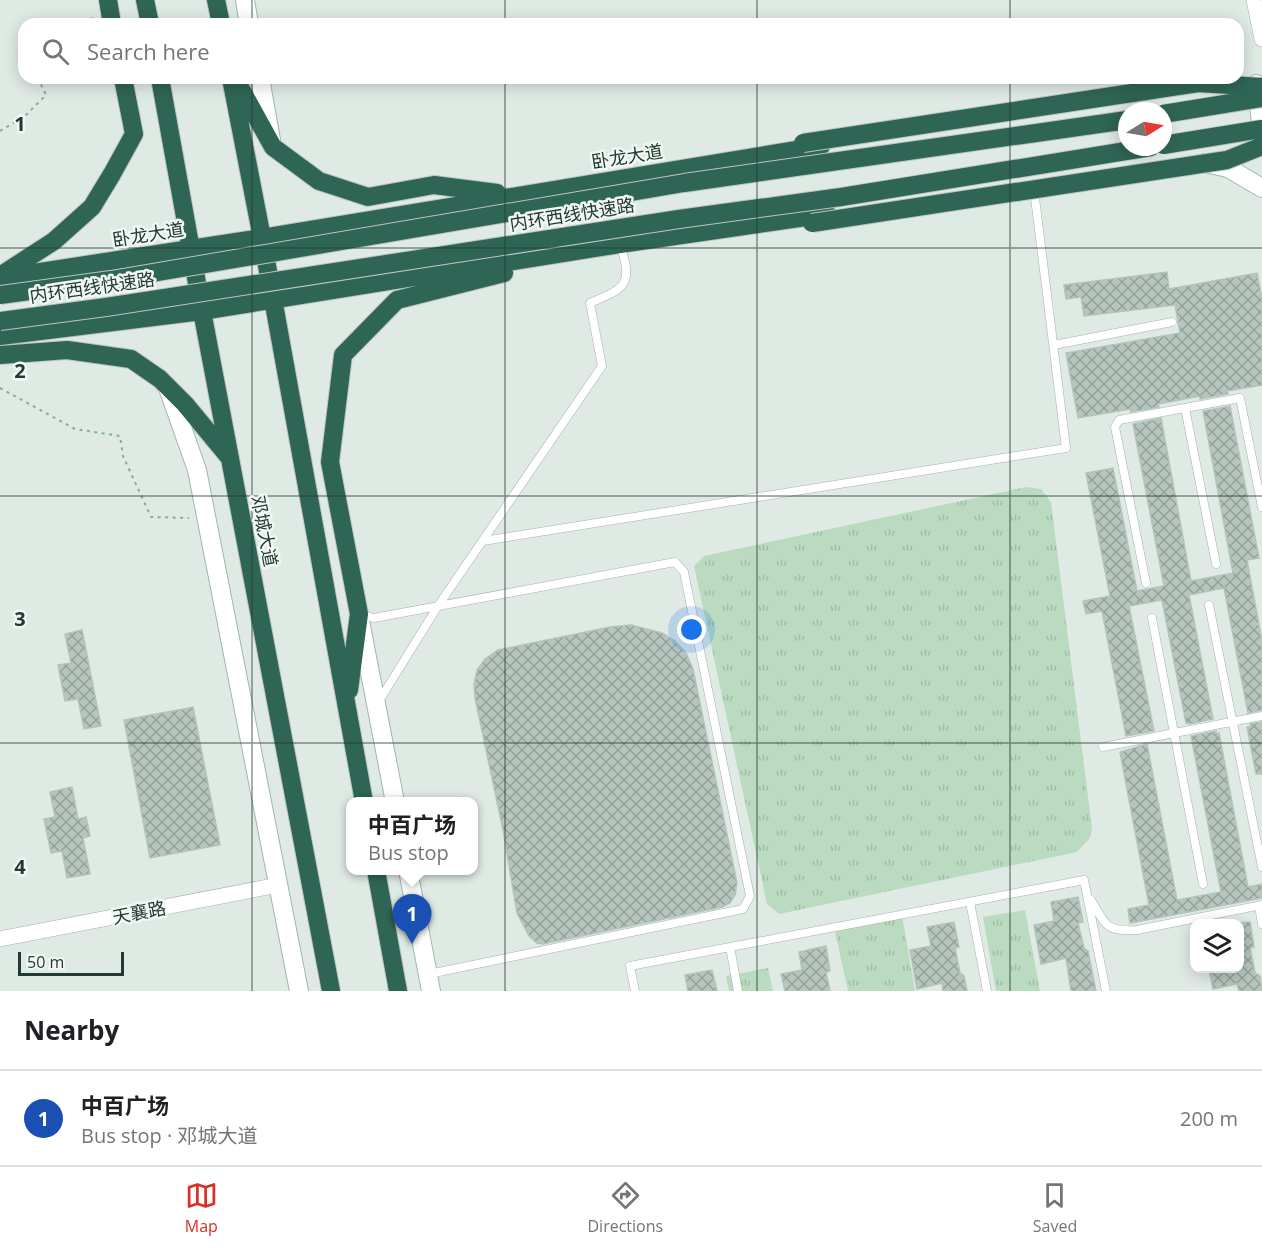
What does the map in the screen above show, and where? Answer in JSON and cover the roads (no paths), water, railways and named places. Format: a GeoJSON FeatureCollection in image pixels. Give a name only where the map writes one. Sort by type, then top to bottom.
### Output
{"type":"FeatureCollection","features":[{"type":"Feature","properties":{"kind":"highway"},"geometry":{"type":"LineString","coordinates":[[145,0],[149,18]]}},
{"type":"Feature","properties":{"kind":"highway"},"geometry":{"type":"LineString","coordinates":[[216,0],[219,18]]}},
{"type":"Feature","properties":{"kind":"highway"},"geometry":{"type":"LineString","coordinates":[[0,277],[54,241],[92,207],[134,134],[124,84]]}},
{"type":"Feature","properties":{"kind":"highway","name":"邓城大道"},"geometry":{"type":"LineString","coordinates":[[161,84],[331,991]]}},
{"type":"Feature","properties":{"kind":"highway"},"geometry":{"type":"LineString","coordinates":[[234,84],[363,797]]}},
{"type":"Feature","properties":{"kind":"highway"},"geometry":{"type":"LineString","coordinates":[[236,84],[273,147],[319,181],[368,197],[434,185],[517,195]]}},
{"type":"Feature","properties":{"kind":"highway"},"geometry":{"type":"LineString","coordinates":[[613,180],[724,155],[1191,84]]}},
{"type":"Feature","properties":{"kind":"highway"},"geometry":{"type":"LineString","coordinates":[[1214,84],[1260,87]]}},
{"type":"Feature","properties":{"kind":"highway"},"geometry":{"type":"LineString","coordinates":[[1172,111],[1260,87]]}},
{"type":"Feature","properties":{"kind":"highway","name":"卧龙大道"},"geometry":{"type":"LineString","coordinates":[[0,277],[262,238],[844,142],[1260,87]]}},
{"type":"Feature","properties":{"kind":"highway","name":"内环西线快速路"},"geometry":{"type":"LineString","coordinates":[[0,295],[111,280],[684,183],[1118,121]]}},
{"type":"Feature","properties":{"kind":"highway"},"geometry":{"type":"LineString","coordinates":[[1172,144],[1262,129]]}},
{"type":"Feature","properties":{"kind":"highway"},"geometry":{"type":"LineString","coordinates":[[0,336],[202,311],[620,244],[1033,184],[1262,147]]}},
{"type":"Feature","properties":{"kind":"highway"},"geometry":{"type":"LineString","coordinates":[[688,234],[766,230],[1227,160],[1262,147]]}},
{"type":"Feature","properties":{"kind":"highway","name":"内环西线快速路"},"geometry":{"type":"LineString","coordinates":[[0,321],[106,307],[679,219],[842,197],[1118,152]]}},
{"type":"Feature","properties":{"kind":"highway"},"geometry":{"type":"LineString","coordinates":[[347,709],[359,614],[330,462],[343,355],[397,300],[620,244]]}},
{"type":"Feature","properties":{"kind":"highway"},"geometry":{"type":"LineString","coordinates":[[0,355],[67,350],[131,359],[160,379],[185,404],[231,460]]}},
{"type":"Feature","properties":{"kind":"highway"},"geometry":{"type":"LineString","coordinates":[[377,875],[398,991]]}},
{"type":"Feature","properties":{"kind":"street"},"geometry":{"type":"LineString","coordinates":[[245,0],[248,18]]}},
{"type":"Feature","properties":{"kind":"street"},"geometry":{"type":"LineString","coordinates":[[1254,0],[1262,39]]}},
{"type":"Feature","properties":{"kind":"street"},"geometry":{"type":"LineString","coordinates":[[261,84],[273,147]]}},
{"type":"Feature","properties":{"kind":"street"},"geometry":{"type":"LineString","coordinates":[[1260,87],[1262,129]]}},
{"type":"Feature","properties":{"kind":"street"},"geometry":{"type":"LineString","coordinates":[[1188,160],[1228,168],[1262,188]]}},
{"type":"Feature","properties":{"kind":"street"},"geometry":{"type":"LineString","coordinates":[[168,388],[197,470],[299,991]]}},
{"type":"Feature","properties":{"kind":"street"},"geometry":{"type":"LineString","coordinates":[[359,614],[394,797]]}},
{"type":"Feature","properties":{"kind":"street"},"geometry":{"type":"LineString","coordinates":[[409,875],[429,983]]}},
{"type":"Feature","properties":{"kind":"street","name":"天襄路"},"geometry":{"type":"LineString","coordinates":[[0,939],[278,885]]}},
{"type":"Feature","properties":{"kind":"lane"},"geometry":{"type":"LineString","coordinates":[[483,541],[1066,448],[1033,184]]}},
{"type":"Feature","properties":{"kind":"lane"},"geometry":{"type":"LineString","coordinates":[[376,705],[438,606],[602,366],[590,303],[618,291],[626,280],[626,262],[620,244]]}},
{"type":"Feature","properties":{"kind":"lane"},"geometry":{"type":"LineString","coordinates":[[1054,345],[1172,322]]}},
{"type":"Feature","properties":{"kind":"lane"},"geometry":{"type":"LineString","coordinates":[[1146,583],[1115,427],[1119,420],[1240,398],[1262,507]]}},
{"type":"Feature","properties":{"kind":"lane"},"geometry":{"type":"LineString","coordinates":[[1185,408],[1216,564]]}},
{"type":"Feature","properties":{"kind":"lane"},"geometry":{"type":"LineString","coordinates":[[359,614],[374,618],[675,562],[684,572],[750,896],[743,909],[429,983]]}},
{"type":"Feature","properties":{"kind":"lane"},"geometry":{"type":"LineString","coordinates":[[1209,605],[1262,867]]}},
{"type":"Feature","properties":{"kind":"lane"},"geometry":{"type":"LineString","coordinates":[[1152,618],[1203,884]]}},
{"type":"Feature","properties":{"kind":"lane"},"geometry":{"type":"LineString","coordinates":[[1103,747],[1262,716]]}},
{"type":"Feature","properties":{"kind":"lane"},"geometry":{"type":"LineString","coordinates":[[635,991],[630,966],[1084,880],[1106,991]]}},
{"type":"Feature","properties":{"kind":"lane"},"geometry":{"type":"LineString","coordinates":[[1087,894],[1106,924],[1117,931],[1137,930],[1260,905],[1262,924]]}},
{"type":"Feature","properties":{"kind":"lane"},"geometry":{"type":"LineString","coordinates":[[970,902],[987,991]]}},
{"type":"Feature","properties":{"kind":"lane"},"geometry":{"type":"LineString","coordinates":[[730,947],[738,991]]}},
{"type":"Feature","properties":{"kind":"place","name":"中百广场"},"geometry":{"type":"Point","coordinates":[412,944]}}]}
